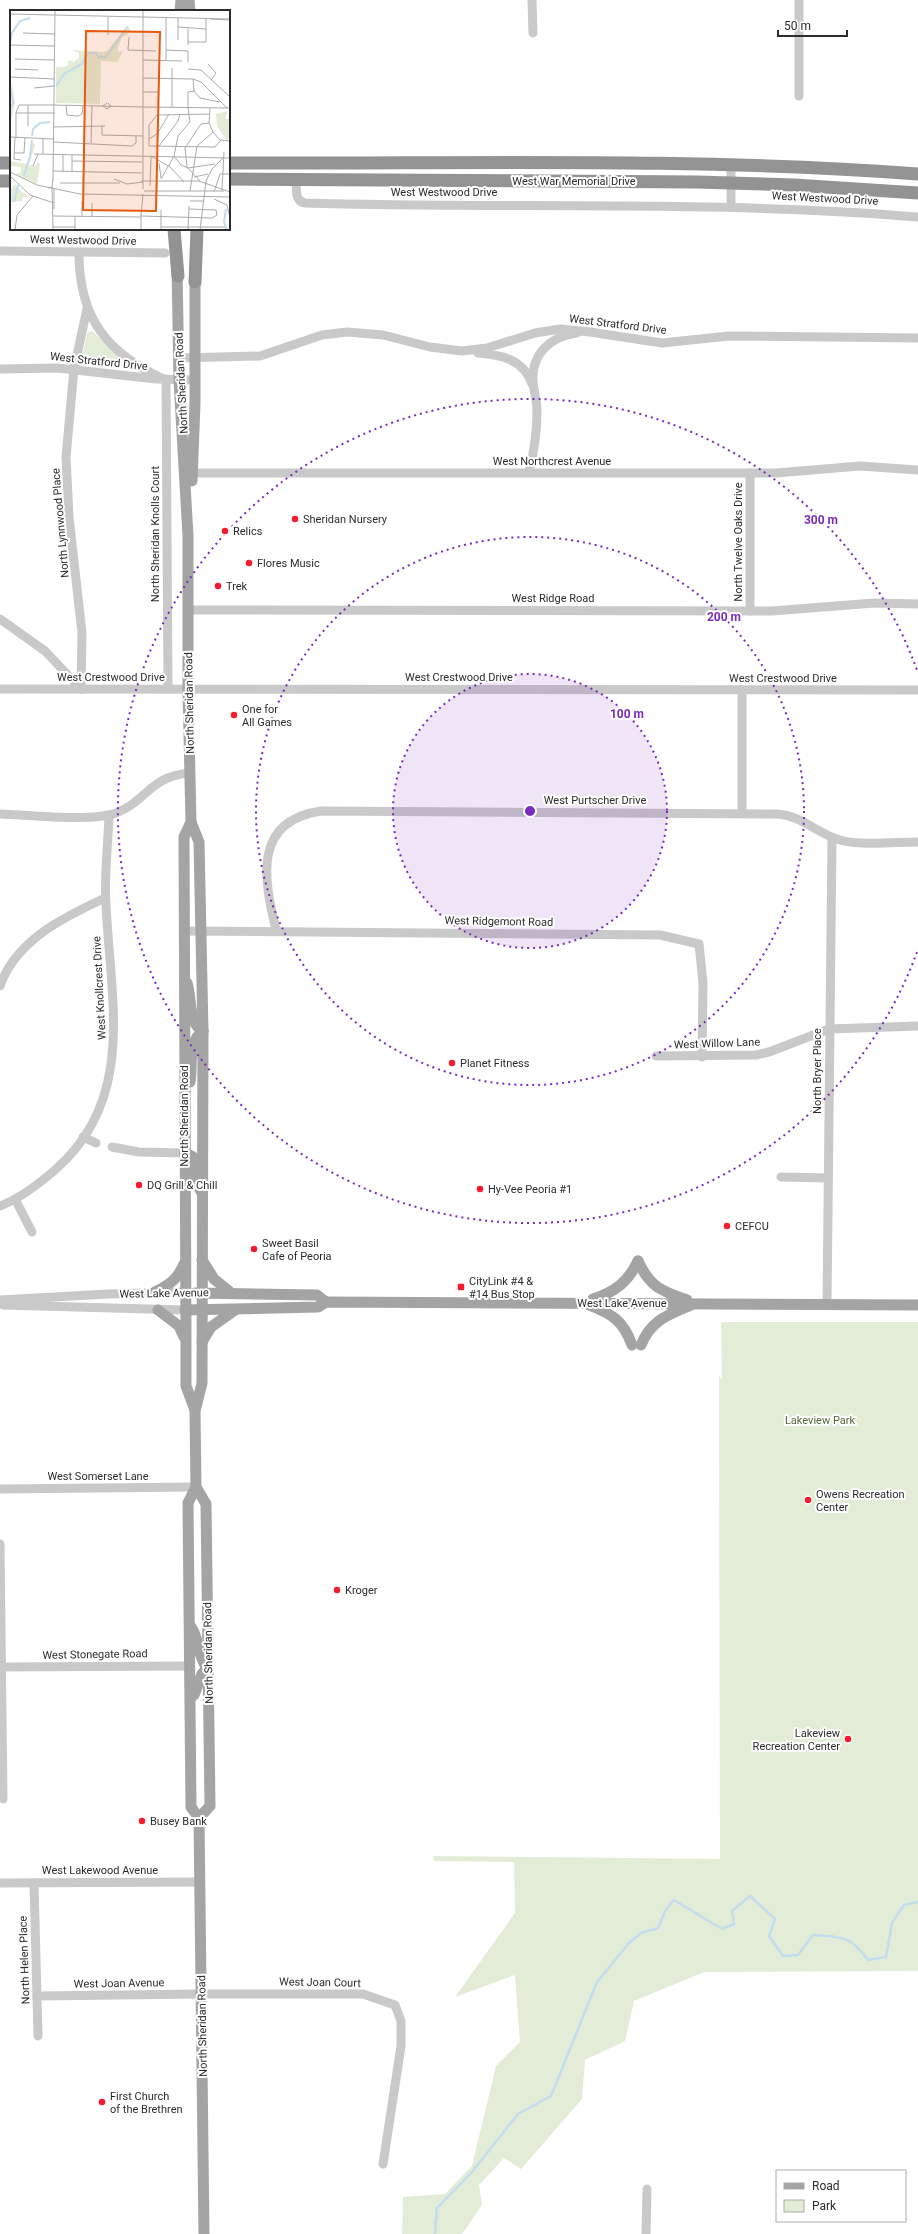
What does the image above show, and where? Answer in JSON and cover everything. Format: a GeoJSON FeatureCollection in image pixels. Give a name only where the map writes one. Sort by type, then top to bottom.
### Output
{"type":"FeatureCollection","features":[{"type":"Feature","properties":{"kind":"highway"},"geometry":{"type":"LineString","coordinates":[[230,156],[257,160],[327,163]]}},
{"type":"Feature","properties":{"kind":"highway","name":"West War Memorial Drive"},"geometry":{"type":"LineString","coordinates":[[230,162],[732,165],[918,174]]}},
{"type":"Feature","properties":{"kind":"highway","name":"West War Memorial Drive"},"geometry":{"type":"LineString","coordinates":[[230,180],[731,183],[918,193]]}},
{"type":"Feature","properties":{"kind":"highway"},"geometry":{"type":"LineString","coordinates":[[230,184],[296,180]]}},
{"type":"Feature","properties":{"kind":"highway"},"geometry":{"type":"LineString","coordinates":[[176,230],[178,276]]}},
{"type":"Feature","properties":{"kind":"highway"},"geometry":{"type":"LineString","coordinates":[[194,282],[197,230]]}},
{"type":"Feature","properties":{"kind":"main road"},"geometry":{"type":"LineString","coordinates":[[180,10],[181,0]]}},
{"type":"Feature","properties":{"kind":"main road","name":"North Sheridan Road"},"geometry":{"type":"LineString","coordinates":[[194,230],[195,380],[189,473],[188,689],[191,822],[199,842],[201,931],[202,1383],[195,1411],[196,1487],[188,1503],[191,1807],[199,1818],[204,2234]]}},
{"type":"Feature","properties":{"kind":"main road","name":"North Sheridan Road"},"geometry":{"type":"LineString","coordinates":[[178,276],[179,380],[189,473]]}},
{"type":"Feature","properties":{"kind":"main road","name":"North Sheridan Road"},"geometry":{"type":"LineString","coordinates":[[191,822],[184,837],[185,1292],[186,1386],[195,1411]]}},
{"type":"Feature","properties":{"kind":"main road"},"geometry":{"type":"LineString","coordinates":[[184,971],[191,995],[193,1022],[196,1028],[202,1031],[196,1035],[192,1046],[192,1073],[184,1096]]}},
{"type":"Feature","properties":{"kind":"main road"},"geometry":{"type":"LineString","coordinates":[[185,1152],[193,1157],[194,1180],[202,1193]]}},
{"type":"Feature","properties":{"kind":"main road"},"geometry":{"type":"LineString","coordinates":[[155,1292],[168,1286],[179,1275],[185,1260]]}},
{"type":"Feature","properties":{"kind":"main road"},"geometry":{"type":"LineString","coordinates":[[202,1260],[214,1279],[230,1292]]}},
{"type":"Feature","properties":{"kind":"main road"},"geometry":{"type":"LineString","coordinates":[[583,1302],[605,1296],[620,1287],[632,1275],[638,1261],[645,1278],[655,1286],[695,1303]]}},
{"type":"Feature","properties":{"kind":"main road","name":"West Lake Avenue"},"geometry":{"type":"LineString","coordinates":[[185,1292],[317,1295],[326,1302]]}},
{"type":"Feature","properties":{"kind":"main road","name":"West Lake Avenue"},"geometry":{"type":"LineString","coordinates":[[186,1310],[318,1307],[326,1302],[918,1304]]}},
{"type":"Feature","properties":{"kind":"main road"},"geometry":{"type":"LineString","coordinates":[[583,1302],[604,1311],[621,1322],[637,1345],[652,1325],[668,1315],[695,1303]]}},
{"type":"Feature","properties":{"kind":"main road"},"geometry":{"type":"LineString","coordinates":[[202,1342],[211,1328],[236,1309]]}},
{"type":"Feature","properties":{"kind":"main road"},"geometry":{"type":"LineString","coordinates":[[158,1310],[179,1326],[186,1340]]}},
{"type":"Feature","properties":{"kind":"main road","name":"North Sheridan Road"},"geometry":{"type":"LineString","coordinates":[[196,1487],[206,1504],[210,1806],[199,1818]]}},
{"type":"Feature","properties":{"kind":"main road"},"geometry":{"type":"LineString","coordinates":[[190,1624],[198,1640],[199,1654],[202,1662],[207,1668],[197,1683],[191,1705]]}},
{"type":"Feature","properties":{"kind":"street"},"geometry":{"type":"LineString","coordinates":[[532,0],[533,33]]}},
{"type":"Feature","properties":{"kind":"street"},"geometry":{"type":"LineString","coordinates":[[799,0],[799,96]]}},
{"type":"Feature","properties":{"kind":"street"},"geometry":{"type":"LineString","coordinates":[[731,206],[732,165]]}},
{"type":"Feature","properties":{"kind":"street","name":"West Westwood Drive"},"geometry":{"type":"LineString","coordinates":[[296,180],[297,198],[300,202],[305,203],[731,206],[834,210],[918,217]]}},
{"type":"Feature","properties":{"kind":"street","name":"West Westwood Drive"},"geometry":{"type":"LineString","coordinates":[[0,251],[165,253]]}},
{"type":"Feature","properties":{"kind":"street","name":"North Lynnwood Place"},"geometry":{"type":"LineString","coordinates":[[79,253],[80,284],[87,309],[99,329],[122,355],[136,365],[166,380]]}},
{"type":"Feature","properties":{"kind":"street","name":"North Lynnwood Place"},"geometry":{"type":"LineString","coordinates":[[80,688],[82,633],[70,528],[66,474],[68,424],[74,369],[87,309]]}},
{"type":"Feature","properties":{"kind":"street","name":"West Stratford Drive"},"geometry":{"type":"LineString","coordinates":[[179,358],[260,356],[322,335],[347,332],[383,335],[430,347],[457,351],[487,348],[535,333],[552,330],[599,333],[662,343],[729,336],[918,338]]}},
{"type":"Feature","properties":{"kind":"street"},"geometry":{"type":"LineString","coordinates":[[534,391],[534,365],[540,353],[549,344],[572,334],[599,333]]}},
{"type":"Feature","properties":{"kind":"street"},"geometry":{"type":"LineString","coordinates":[[457,351],[506,357],[524,369],[534,391],[537,404],[537,432],[529,472]]}},
{"type":"Feature","properties":{"kind":"street","name":"West Stratford Drive"},"geometry":{"type":"LineString","coordinates":[[0,369],[74,369],[166,380],[195,380]]}},
{"type":"Feature","properties":{"kind":"street","name":"North Sheridan Knolls Court"},"geometry":{"type":"LineString","coordinates":[[166,380],[168,688]]}},
{"type":"Feature","properties":{"kind":"street","name":"West Northcrest Avenue"},"geometry":{"type":"LineString","coordinates":[[189,473],[750,473],[797,472],[860,466],[918,470]]}},
{"type":"Feature","properties":{"kind":"street","name":"North Twelve Oaks Drive"},"geometry":{"type":"LineString","coordinates":[[750,473],[750,610]]}},
{"type":"Feature","properties":{"kind":"street","name":"West Ridge Road"},"geometry":{"type":"LineString","coordinates":[[188,610],[750,610],[874,603],[918,604]]}},
{"type":"Feature","properties":{"kind":"street"},"geometry":{"type":"LineString","coordinates":[[0,619],[45,651],[80,688]]}},
{"type":"Feature","properties":{"kind":"street","name":"West Crestwood Drive"},"geometry":{"type":"LineString","coordinates":[[0,689],[918,690]]}},
{"type":"Feature","properties":{"kind":"street"},"geometry":{"type":"LineString","coordinates":[[742,690],[742,813]]}},
{"type":"Feature","properties":{"kind":"street"},"geometry":{"type":"LineString","coordinates":[[0,814],[98,817],[109,816],[125,809],[167,777],[190,774]]}},
{"type":"Feature","properties":{"kind":"street","name":"West Purtscher Drive"},"geometry":{"type":"LineString","coordinates":[[276,930],[266,879],[268,854],[272,842],[284,826],[308,813],[329,810],[742,813],[790,815],[832,838],[851,842],[918,842]]}},
{"type":"Feature","properties":{"kind":"street","name":"West Knollcrest Drive"},"geometry":{"type":"LineString","coordinates":[[0,1206],[15,1199],[58,1167],[84,1137],[105,1094],[113,1055],[114,1024],[106,898],[109,816]]}},
{"type":"Feature","properties":{"kind":"street","name":"North Bryer Place"},"geometry":{"type":"LineString","coordinates":[[827,1304],[832,838]]}},
{"type":"Feature","properties":{"kind":"street"},"geometry":{"type":"LineString","coordinates":[[0,986],[12,962],[31,941],[72,915],[106,898]]}},
{"type":"Feature","properties":{"kind":"street","name":"West Ridgemont Road"},"geometry":{"type":"LineString","coordinates":[[184,931],[276,930],[660,935],[699,944],[702,983],[702,1057]]}},
{"type":"Feature","properties":{"kind":"street","name":"West Willow Lane"},"geometry":{"type":"LineString","coordinates":[[656,1056],[702,1057],[762,1054],[829,1028],[918,1026]]}},
{"type":"Feature","properties":{"kind":"street"},"geometry":{"type":"LineString","coordinates":[[84,1137],[96,1143]]}},
{"type":"Feature","properties":{"kind":"street"},"geometry":{"type":"LineString","coordinates":[[112,1147],[146,1152],[185,1152]]}},
{"type":"Feature","properties":{"kind":"street"},"geometry":{"type":"LineString","coordinates":[[781,1177],[828,1178]]}},
{"type":"Feature","properties":{"kind":"street"},"geometry":{"type":"LineString","coordinates":[[15,1199],[32,1232]]}},
{"type":"Feature","properties":{"kind":"street","name":"West Lake Avenue"},"geometry":{"type":"LineString","coordinates":[[0,1300],[155,1292],[185,1292]]}},
{"type":"Feature","properties":{"kind":"street","name":"West Lake Avenue"},"geometry":{"type":"LineString","coordinates":[[0,1305],[186,1310]]}},
{"type":"Feature","properties":{"kind":"street","name":"West Somerset Lane"},"geometry":{"type":"LineString","coordinates":[[0,1489],[196,1487]]}},
{"type":"Feature","properties":{"kind":"street"},"geometry":{"type":"LineString","coordinates":[[0,1544],[3,1799]]}},
{"type":"Feature","properties":{"kind":"street","name":"West Stonegate Road"},"geometry":{"type":"LineString","coordinates":[[1,1667],[190,1666]]}},
{"type":"Feature","properties":{"kind":"street","name":"North Helen Place"},"geometry":{"type":"LineString","coordinates":[[34,1882],[38,2036]]}},
{"type":"Feature","properties":{"kind":"street","name":"West Lakewood Avenue"},"geometry":{"type":"LineString","coordinates":[[0,1883],[200,1882]]}},
{"type":"Feature","properties":{"kind":"street","name":"West Joan Avenue"},"geometry":{"type":"LineString","coordinates":[[37,1996],[202,1994]]}},
{"type":"Feature","properties":{"kind":"street","name":"West Joan Court"},"geometry":{"type":"LineString","coordinates":[[202,1994],[363,1994],[395,2005],[400,2022],[401,2046],[383,2164]]}},
{"type":"Feature","properties":{"kind":"street"},"geometry":{"type":"LineString","coordinates":[[646,2234],[647,2189]]}},
{"type":"Feature","properties":{"kind":"green space"},"geometry":{"type":"Polygon","coordinates":[[[92,331],[121,359],[122,365],[120,367],[110,368],[93,365],[85,360],[84,351],[87,333],[92,331]]]}},
{"type":"Feature","properties":{"kind":"green space","name":"Lakeview Park"},"geometry":{"type":"Polygon","coordinates":[[[721,1322],[918,1322],[918,1971],[704,1972],[634,2001],[625,2041],[585,2060],[582,2099],[521,2169],[504,2158],[479,2185],[482,2205],[462,2234],[402,2234],[403,2197],[445,2194],[472,2166],[496,2066],[520,2042],[515,1975],[455,1997],[515,1913],[514,1862],[434,1861],[433,1856],[720,1859],[719,1376],[722,1380],[721,1322]]]}},
{"type":"Feature","properties":{"kind":"waterway"},"geometry":{"type":"LineString","coordinates":[[435,2234],[437,2208],[472,2172],[518,2114],[551,2096],[597,1982],[629,1943],[641,1933],[658,1928],[665,1911],[674,1900],[722,1929],[734,1924],[732,1911],[750,1896],[775,1919],[769,1936],[783,1956],[798,1955],[813,1935],[832,1936],[845,1939],[856,1946],[868,1960],[886,1957],[892,1923],[904,1905],[918,1902]]}},
{"type":"Feature","properties":{"kind":"place","name":"Sheridan Nursery"},"geometry":{"type":"Point","coordinates":[295,519]}},
{"type":"Feature","properties":{"kind":"place","name":"Relics"},"geometry":{"type":"Point","coordinates":[225,531]}},
{"type":"Feature","properties":{"kind":"place","name":"Flores Music"},"geometry":{"type":"Point","coordinates":[249,563]}},
{"type":"Feature","properties":{"kind":"place","name":"Trek"},"geometry":{"type":"Point","coordinates":[218,586]}},
{"type":"Feature","properties":{"kind":"place","name":"One for All Games"},"geometry":{"type":"Point","coordinates":[234,715]}},
{"type":"Feature","properties":{"kind":"place","name":"Planet Fitness"},"geometry":{"type":"Point","coordinates":[452,1063]}},
{"type":"Feature","properties":{"kind":"place","name":"DQ Grill & Chill"},"geometry":{"type":"Point","coordinates":[139,1185]}},
{"type":"Feature","properties":{"kind":"place","name":"Hy-Vee Peoria #1"},"geometry":{"type":"Point","coordinates":[480,1189]}},
{"type":"Feature","properties":{"kind":"place","name":"CEFCU"},"geometry":{"type":"Point","coordinates":[727,1226]}},
{"type":"Feature","properties":{"kind":"place","name":"Sweet Basil Cafe of Peoria"},"geometry":{"type":"Point","coordinates":[254,1249]}},
{"type":"Feature","properties":{"kind":"place","name":"CityLink #4 & #14 Bus Stop"},"geometry":{"type":"Point","coordinates":[461,1287]}},
{"type":"Feature","properties":{"kind":"place","name":"Owens Recreation Center"},"geometry":{"type":"Point","coordinates":[808,1500]}},
{"type":"Feature","properties":{"kind":"place","name":"Kroger"},"geometry":{"type":"Point","coordinates":[337,1590]}},
{"type":"Feature","properties":{"kind":"place","name":"Lakeview Recreation Center"},"geometry":{"type":"Point","coordinates":[848,1739]}},
{"type":"Feature","properties":{"kind":"place","name":"Busey Bank"},"geometry":{"type":"Point","coordinates":[142,1821]}},
{"type":"Feature","properties":{"kind":"place","name":"First Church of the Brethren"},"geometry":{"type":"Point","coordinates":[102,2102]}}]}
